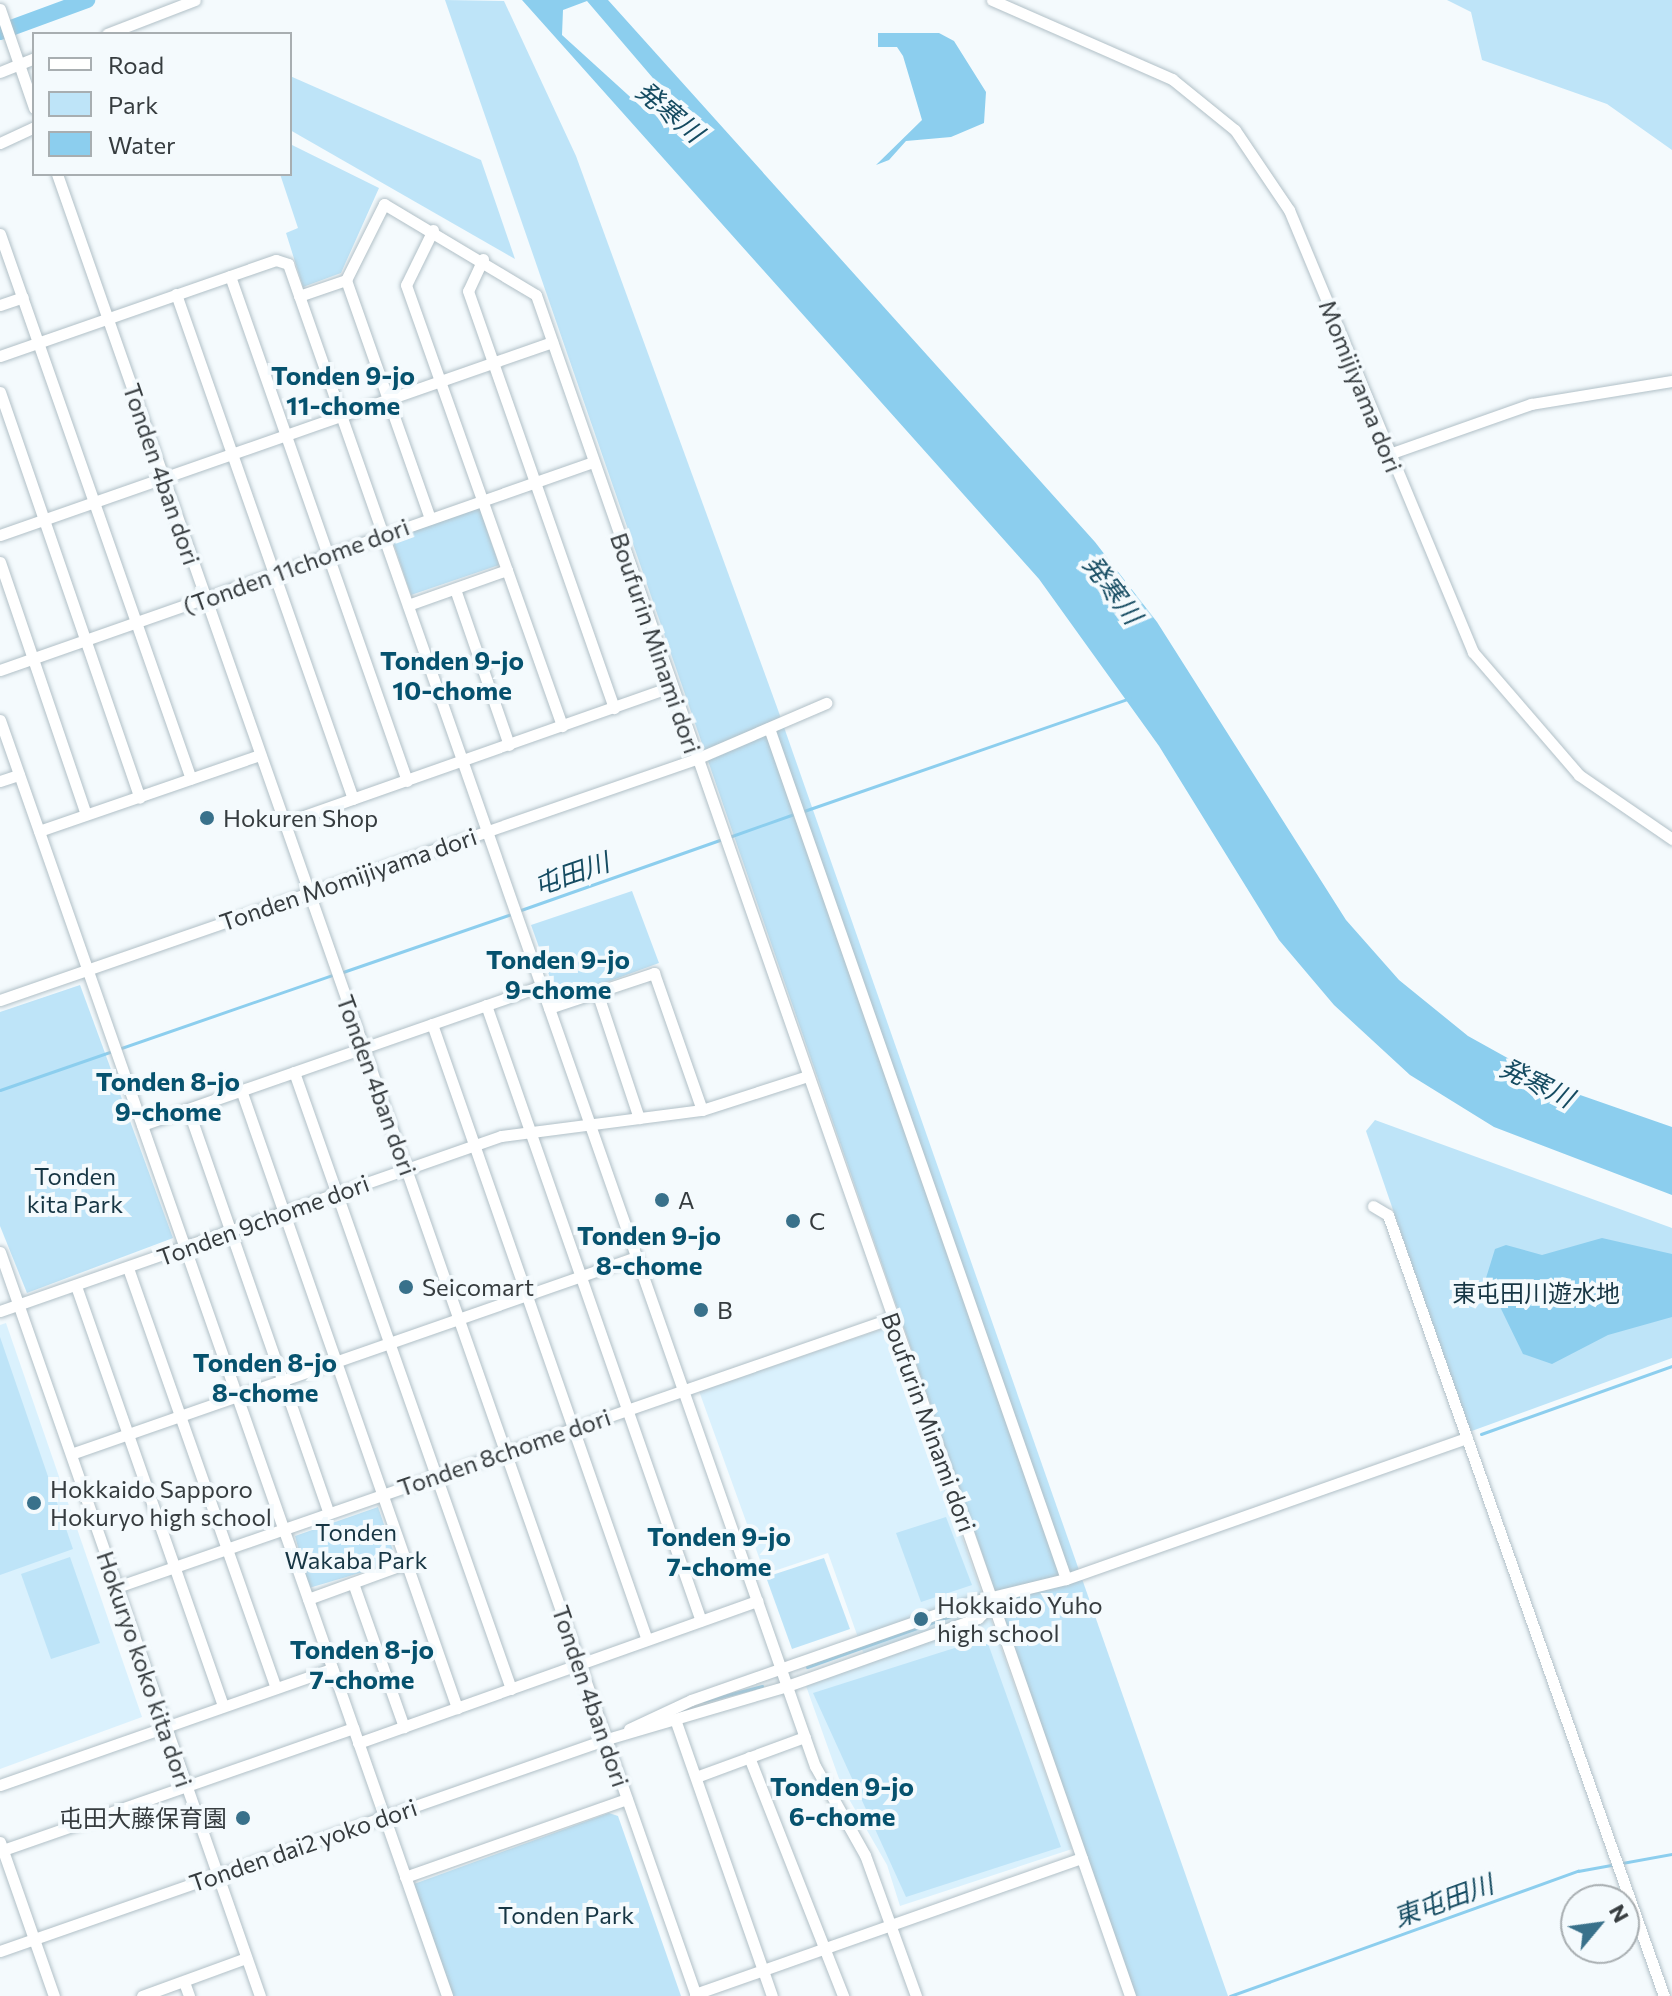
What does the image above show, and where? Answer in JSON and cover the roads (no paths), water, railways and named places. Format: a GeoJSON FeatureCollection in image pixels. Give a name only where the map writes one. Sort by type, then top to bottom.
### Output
{"type":"FeatureCollection","features":[{"type":"Feature","properties":{"kind":"street"},"geometry":{"type":"LineString","coordinates":[[112,32],[195,0]]}},
{"type":"Feature","properties":{"kind":"street","name":"Momijiyama dori"},"geometry":{"type":"LineString","coordinates":[[992,0],[1172,79],[1235,130],[1289,210],[1450,610],[1509,701],[1579,775],[1672,839]]}},
{"type":"Feature","properties":{"kind":"street"},"geometry":{"type":"LineString","coordinates":[[1,11],[32,102]]}},
{"type":"Feature","properties":{"kind":"street"},"geometry":{"type":"LineString","coordinates":[[0,72],[32,59]]}},
{"type":"Feature","properties":{"kind":"street"},"geometry":{"type":"LineString","coordinates":[[0,143],[32,128]]}},
{"type":"Feature","properties":{"kind":"street","name":"Tonden 4ban dori"},"geometry":{"type":"LineString","coordinates":[[58,176],[695,1995]]}},
{"type":"Feature","properties":{"kind":"street","name":"Boufurin Minami dori"},"geometry":{"type":"LineString","coordinates":[[346,280],[384,204],[483,259],[536,295],[1130,1996]]}},
{"type":"Feature","properties":{"kind":"street"},"geometry":{"type":"LineString","coordinates":[[433,230],[406,285],[562,726]]}},
{"type":"Feature","properties":{"kind":"street"},"geometry":{"type":"LineString","coordinates":[[0,234],[191,779]]}},
{"type":"Feature","properties":{"kind":"street"},"geometry":{"type":"LineString","coordinates":[[483,259],[468,291],[614,708]]}},
{"type":"Feature","properties":{"kind":"street"},"geometry":{"type":"LineString","coordinates":[[0,356],[283,260],[299,296],[384,535],[805,1737],[865,1855],[916,1996]]}},
{"type":"Feature","properties":{"kind":"street"},"geometry":{"type":"LineString","coordinates":[[230,276],[407,781]]}},
{"type":"Feature","properties":{"kind":"street"},"geometry":{"type":"LineString","coordinates":[[299,296],[346,280],[430,519]]}},
{"type":"Feature","properties":{"kind":"street"},"geometry":{"type":"LineString","coordinates":[[176,294],[353,799]]}},
{"type":"Feature","properties":{"kind":"street"},"geometry":{"type":"LineString","coordinates":[[0,305],[23,297]]}},
{"type":"Feature","properties":{"kind":"street"},"geometry":{"type":"LineString","coordinates":[[0,535],[552,342]]}},
{"type":"Feature","properties":{"kind":"street"},"geometry":{"type":"LineString","coordinates":[[1389,454],[1531,404],[1672,381]]}},
{"type":"Feature","properties":{"kind":"street"},"geometry":{"type":"LineString","coordinates":[[0,392],[140,798]]}},
{"type":"Feature","properties":{"kind":"street","name":"(Tonden 11chome dori"},"geometry":{"type":"LineString","coordinates":[[0,670],[593,462]]}},
{"type":"Feature","properties":{"kind":"street"},"geometry":{"type":"LineString","coordinates":[[0,562],[86,814]]}},
{"type":"Feature","properties":{"kind":"street"},"geometry":{"type":"LineString","coordinates":[[408,605],[507,570]]}},
{"type":"Feature","properties":{"kind":"street"},"geometry":{"type":"LineString","coordinates":[[455,589],[509,745]]}},
{"type":"Feature","properties":{"kind":"street"},"geometry":{"type":"LineString","coordinates":[[284,823],[671,687]]}},
{"type":"Feature","properties":{"kind":"street","name":"Tonden Momijiyama dori"},"geometry":{"type":"LineString","coordinates":[[0,1000],[696,759],[826,703]]}},
{"type":"Feature","properties":{"kind":"street"},"geometry":{"type":"LineString","coordinates":[[0,720],[447,1996]]}},
{"type":"Feature","properties":{"kind":"street"},"geometry":{"type":"LineString","coordinates":[[769,728],[1066,1579]]}},
{"type":"Feature","properties":{"kind":"street"},"geometry":{"type":"LineString","coordinates":[[39,831],[260,755]]}},
{"type":"Feature","properties":{"kind":"street"},"geometry":{"type":"LineString","coordinates":[[0,781],[19,775]]}},
{"type":"Feature","properties":{"kind":"street"},"geometry":{"type":"LineString","coordinates":[[549,1008],[654,973],[702,1110]]}},
{"type":"Feature","properties":{"kind":"street"},"geometry":{"type":"LineString","coordinates":[[142,1125],[541,986]]}},
{"type":"Feature","properties":{"kind":"street"},"geometry":{"type":"LineString","coordinates":[[597,992],[639,1118]]}},
{"type":"Feature","properties":{"kind":"street"},"geometry":{"type":"LineString","coordinates":[[486,1005],[701,1621]]}},
{"type":"Feature","properties":{"kind":"street"},"geometry":{"type":"LineString","coordinates":[[432,1024],[647,1640]]}},
{"type":"Feature","properties":{"kind":"street"},"geometry":{"type":"LineString","coordinates":[[294,1072],[511,1689]]}},
{"type":"Feature","properties":{"kind":"street","name":"Tonden 9chome dori"},"geometry":{"type":"LineString","coordinates":[[0,1311],[528,1128],[702,1110],[808,1076]]}},
{"type":"Feature","properties":{"kind":"street"},"geometry":{"type":"LineString","coordinates":[[241,1090],[457,1708]]}},
{"type":"Feature","properties":{"kind":"street"},"geometry":{"type":"LineString","coordinates":[[188,1109],[329,1513]]}},
{"type":"Feature","properties":{"kind":"street"},"geometry":{"type":"LineString","coordinates":[[1373,1206],[1388,1215],[1664,1996]]}},
{"type":"Feature","properties":{"kind":"street","name":"Hokuryo koko kita dori"},"geometry":{"type":"LineString","coordinates":[[0,1252],[260,1996]]}},
{"type":"Feature","properties":{"kind":"street"},"geometry":{"type":"LineString","coordinates":[[71,1454],[636,1257]]}},
{"type":"Feature","properties":{"kind":"street"},"geometry":{"type":"LineString","coordinates":[[128,1268],[276,1688]]}},
{"type":"Feature","properties":{"kind":"street"},"geometry":{"type":"LineString","coordinates":[[76,1286],[223,1706]]}},
{"type":"Feature","properties":{"kind":"street","name":"Tonden 8chome dori"},"geometry":{"type":"LineString","coordinates":[[117,1587],[892,1318]]}},
{"type":"Feature","properties":{"kind":"street"},"geometry":{"type":"LineString","coordinates":[[607,1739],[781,1668],[971,1602],[993,1603],[1066,1579],[1467,1438]]}},
{"type":"Feature","properties":{"kind":"street"},"geometry":{"type":"LineString","coordinates":[[308,1599],[407,1563]]}},
{"type":"Feature","properties":{"kind":"street"},"geometry":{"type":"LineString","coordinates":[[353,1583],[404,1727]]}},
{"type":"Feature","properties":{"kind":"street"},"geometry":{"type":"LineString","coordinates":[[358,1743],[757,1601]]}},
{"type":"Feature","properties":{"kind":"street"},"geometry":{"type":"LineString","coordinates":[[607,1739],[676,1722],[787,1686],[978,1618],[993,1603]]}},
{"type":"Feature","properties":{"kind":"street"},"geometry":{"type":"LineString","coordinates":[[0,1785],[332,1669]]}},
{"type":"Feature","properties":{"kind":"street"},"geometry":{"type":"LineString","coordinates":[[676,1722],[772,1996]]}},
{"type":"Feature","properties":{"kind":"street"},"geometry":{"type":"LineString","coordinates":[[54,1996],[1,1846],[186,1787],[353,1728]]}},
{"type":"Feature","properties":{"kind":"street"},"geometry":{"type":"LineString","coordinates":[[696,1777],[805,1737]]}},
{"type":"Feature","properties":{"kind":"street","name":"Tonden dai2 yoko dori"},"geometry":{"type":"LineString","coordinates":[[0,1951],[607,1739]]}},
{"type":"Feature","properties":{"kind":"street"},"geometry":{"type":"LineString","coordinates":[[749,1757],[843,1996]]}},
{"type":"Feature","properties":{"kind":"street"},"geometry":{"type":"LineString","coordinates":[[405,1877],[627,1799]]}},
{"type":"Feature","properties":{"kind":"street"},"geometry":{"type":"LineString","coordinates":[[695,1995],[1082,1858]]}},
{"type":"Feature","properties":{"kind":"street"},"geometry":{"type":"LineString","coordinates":[[142,1996],[246,1958]]}},
{"type":"Feature","properties":{"kind":"street"},"geometry":{"type":"LineString","coordinates":[[184,1982],[189,1996]]}},
{"type":"Feature","properties":{"kind":"water","name":"発寒川"},"geometry":{"type":"Polygon","coordinates":[[[522,0],[608,0],[1095,542],[1157,622],[1346,920],[1399,980],[1468,1036],[1563,1089],[1672,1127],[1672,1195],[1494,1127],[1410,1075],[1334,1005],[1279,940],[1159,746],[1039,579],[522,0]],[[587,1],[563,10],[562,35],[649,114],[668,113],[664,91],[587,1]]]}},
{"type":"Feature","properties":{"kind":"water"},"geometry":{"type":"Polygon","coordinates":[[[878,33],[939,33],[954,41],[986,92],[984,123],[951,137],[906,141],[889,160],[876,165],[922,120],[903,56],[897,47],[878,47],[878,33]]]}},
{"type":"Feature","properties":{"kind":"water"},"geometry":{"type":"Polygon","coordinates":[[[1602,1238],[1672,1254],[1672,1317],[1608,1335],[1552,1364],[1523,1354],[1486,1278],[1495,1249],[1506,1245],[1542,1255],[1602,1238]]]}},
{"type":"Feature","properties":{"kind":"waterway"},"geometry":{"type":"LineString","coordinates":[[0,32],[87,0]]}},
{"type":"Feature","properties":{"kind":"waterway","name":"屯田川"},"geometry":{"type":"LineString","coordinates":[[801,812],[1130,698]]}},
{"type":"Feature","properties":{"kind":"waterway","name":"屯田川"},"geometry":{"type":"LineString","coordinates":[[729,837],[794,814]]}},
{"type":"Feature","properties":{"kind":"waterway","name":"屯田川"},"geometry":{"type":"LineString","coordinates":[[518,911],[722,839]]}},
{"type":"Feature","properties":{"kind":"waterway","name":"屯田川"},"geometry":{"type":"LineString","coordinates":[[340,973],[511,914]]}},
{"type":"Feature","properties":{"kind":"waterway","name":"屯田川"},"geometry":{"type":"LineString","coordinates":[[0,1090],[333,975]]}},
{"type":"Feature","properties":{"kind":"waterway"},"geometry":{"type":"LineString","coordinates":[[1481,1434],[1672,1366]]}},
{"type":"Feature","properties":{"kind":"waterway"},"geometry":{"type":"LineString","coordinates":[[1001,1602],[1020,1596]]}},
{"type":"Feature","properties":{"kind":"waterway"},"geometry":{"type":"LineString","coordinates":[[807,1667],[964,1611]]}},
{"type":"Feature","properties":{"kind":"waterway"},"geometry":{"type":"LineString","coordinates":[[704,1701],[762,1686]]}},
{"type":"Feature","properties":{"kind":"waterway","name":"東屯田川"},"geometry":{"type":"LineString","coordinates":[[1230,1996],[1578,1871],[1672,1854]]}},
{"type":"Feature","properties":{"kind":"place","name":"Hokuren Shop"},"geometry":{"type":"Point","coordinates":[207,818]}},
{"type":"Feature","properties":{"kind":"place","name":"A"},"geometry":{"type":"Point","coordinates":[662,1200]}},
{"type":"Feature","properties":{"kind":"place","name":"C"},"geometry":{"type":"Point","coordinates":[793,1221]}},
{"type":"Feature","properties":{"kind":"place","name":"Seicomart"},"geometry":{"type":"Point","coordinates":[406,1287]}},
{"type":"Feature","properties":{"kind":"place","name":"B"},"geometry":{"type":"Point","coordinates":[701,1310]}},
{"type":"Feature","properties":{"kind":"place","name":"Hokkaido Sapporo Hokuryo high school"},"geometry":{"type":"Point","coordinates":[34,1503]}},
{"type":"Feature","properties":{"kind":"place","name":"Hokkaido Yuho high school"},"geometry":{"type":"Point","coordinates":[921,1619]}},
{"type":"Feature","properties":{"kind":"place","name":"屯田大藤保育園"},"geometry":{"type":"Point","coordinates":[243,1818]}},
{"type":"Feature","properties":{"kind":"district","name":"Tonden 9-jo 11-chome"},"geometry":{"type":"Point","coordinates":[343,390]}},
{"type":"Feature","properties":{"kind":"district","name":"Tonden 9-jo 10-chome"},"geometry":{"type":"Point","coordinates":[452,675]}},
{"type":"Feature","properties":{"kind":"district","name":"Tonden 9-jo 9-chome"},"geometry":{"type":"Point","coordinates":[558,974]}},
{"type":"Feature","properties":{"kind":"district","name":"Tonden 8-jo 9-chome"},"geometry":{"type":"Point","coordinates":[168,1096]}},
{"type":"Feature","properties":{"kind":"district","name":"Tonden 9-jo 8-chome"},"geometry":{"type":"Point","coordinates":[649,1250]}},
{"type":"Feature","properties":{"kind":"district","name":"Tonden 8-jo 8-chome"},"geometry":{"type":"Point","coordinates":[265,1377]}},
{"type":"Feature","properties":{"kind":"district","name":"Tonden 9-jo 7-chome"},"geometry":{"type":"Point","coordinates":[719,1551]}},
{"type":"Feature","properties":{"kind":"district","name":"Tonden 8-jo 7-chome"},"geometry":{"type":"Point","coordinates":[362,1664]}},
{"type":"Feature","properties":{"kind":"district","name":"Tonden 9-jo 6-chome"},"geometry":{"type":"Point","coordinates":[842,1801]}},
{"type":"Feature","properties":{"kind":"park label","name":"Tonden kita Park"},"geometry":{"type":"Point","coordinates":[75,1190]}},
{"type":"Feature","properties":{"kind":"park label","name":"東屯田川遊水地"},"geometry":{"type":"Point","coordinates":[1536,1293]}},
{"type":"Feature","properties":{"kind":"park label","name":"Tonden Wakaba Park"},"geometry":{"type":"Point","coordinates":[356,1546]}},
{"type":"Feature","properties":{"kind":"park label","name":"Tonden Park"},"geometry":{"type":"Point","coordinates":[566,1915]}}]}
